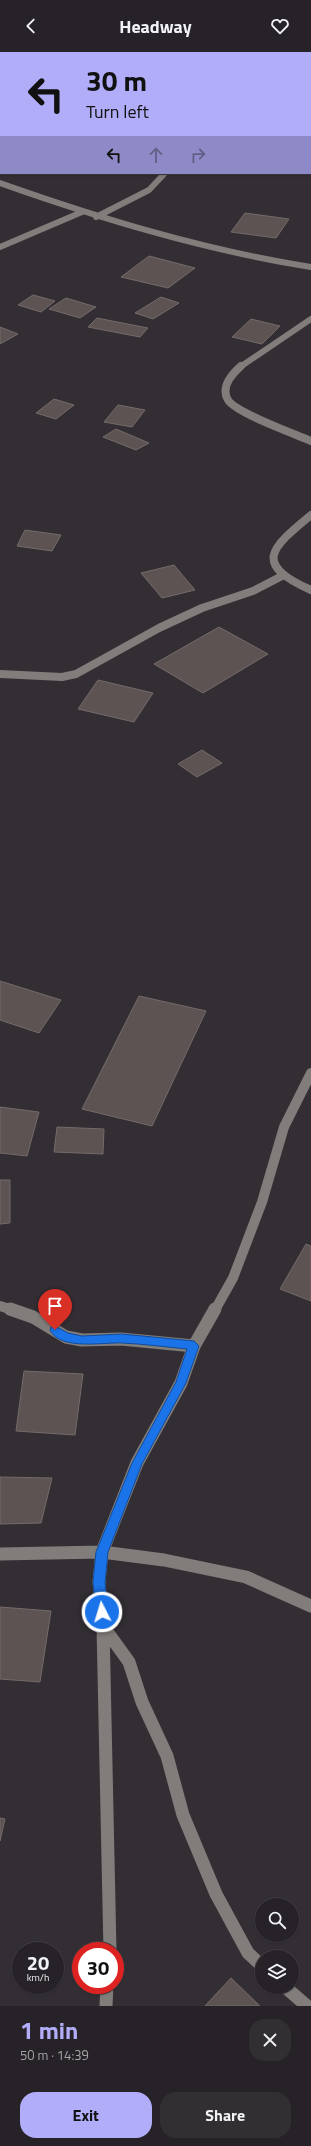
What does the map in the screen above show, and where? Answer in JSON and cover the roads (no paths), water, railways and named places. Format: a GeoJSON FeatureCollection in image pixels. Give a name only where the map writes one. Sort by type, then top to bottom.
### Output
{"type":"FeatureCollection","features":[{"type":"Feature","properties":{"kind":"street"},"geometry":{"type":"LineString","coordinates":[[96,216],[149,190],[164,174]]}},
{"type":"Feature","properties":{"kind":"street"},"geometry":{"type":"LineString","coordinates":[[0,183],[82,212],[158,235],[267,261],[311,267]]}},
{"type":"Feature","properties":{"kind":"street"},"geometry":{"type":"LineString","coordinates":[[0,247],[82,212]]}},
{"type":"Feature","properties":{"kind":"street"},"geometry":{"type":"LineString","coordinates":[[311,319],[242,364],[230,376],[226,390],[228,400],[240,410],[311,441]]}},
{"type":"Feature","properties":{"kind":"street"},"geometry":{"type":"LineString","coordinates":[[311,514],[277,545],[273,554],[276,567],[282,576],[311,590]]}},
{"type":"Feature","properties":{"kind":"street"},"geometry":{"type":"LineString","coordinates":[[0,674],[62,677],[76,674],[166,625],[202,608],[253,591],[282,576]]}},
{"type":"Feature","properties":{"kind":"street"},"geometry":{"type":"LineString","coordinates":[[110,1942],[103,1626],[99,1582],[102,1552],[137,1463],[181,1383],[194,1346],[234,1278],[262,1202],[284,1127],[311,1073]]}},
{"type":"Feature","properties":{"kind":"street"},"geometry":{"type":"LineString","coordinates":[[0,1306],[33,1317],[66,1337],[82,1340],[122,1338],[194,1346]]}},
{"type":"Feature","properties":{"kind":"street"},"geometry":{"type":"LineString","coordinates":[[0,1554],[102,1552],[164,1560],[246,1577],[311,1606]]}},
{"type":"Feature","properties":{"kind":"street"},"geometry":{"type":"LineString","coordinates":[[103,1626],[130,1662],[142,1702],[167,1756],[183,1815],[216,1894],[248,1953],[255,1960]]}},
{"type":"Feature","properties":{"kind":"street"},"geometry":{"type":"LineString","coordinates":[[106,2006],[107,1994]]}},
{"type":"Feature","properties":{"kind":"street"},"geometry":{"type":"LineString","coordinates":[[294,1994],[307,2006]]}}]}
